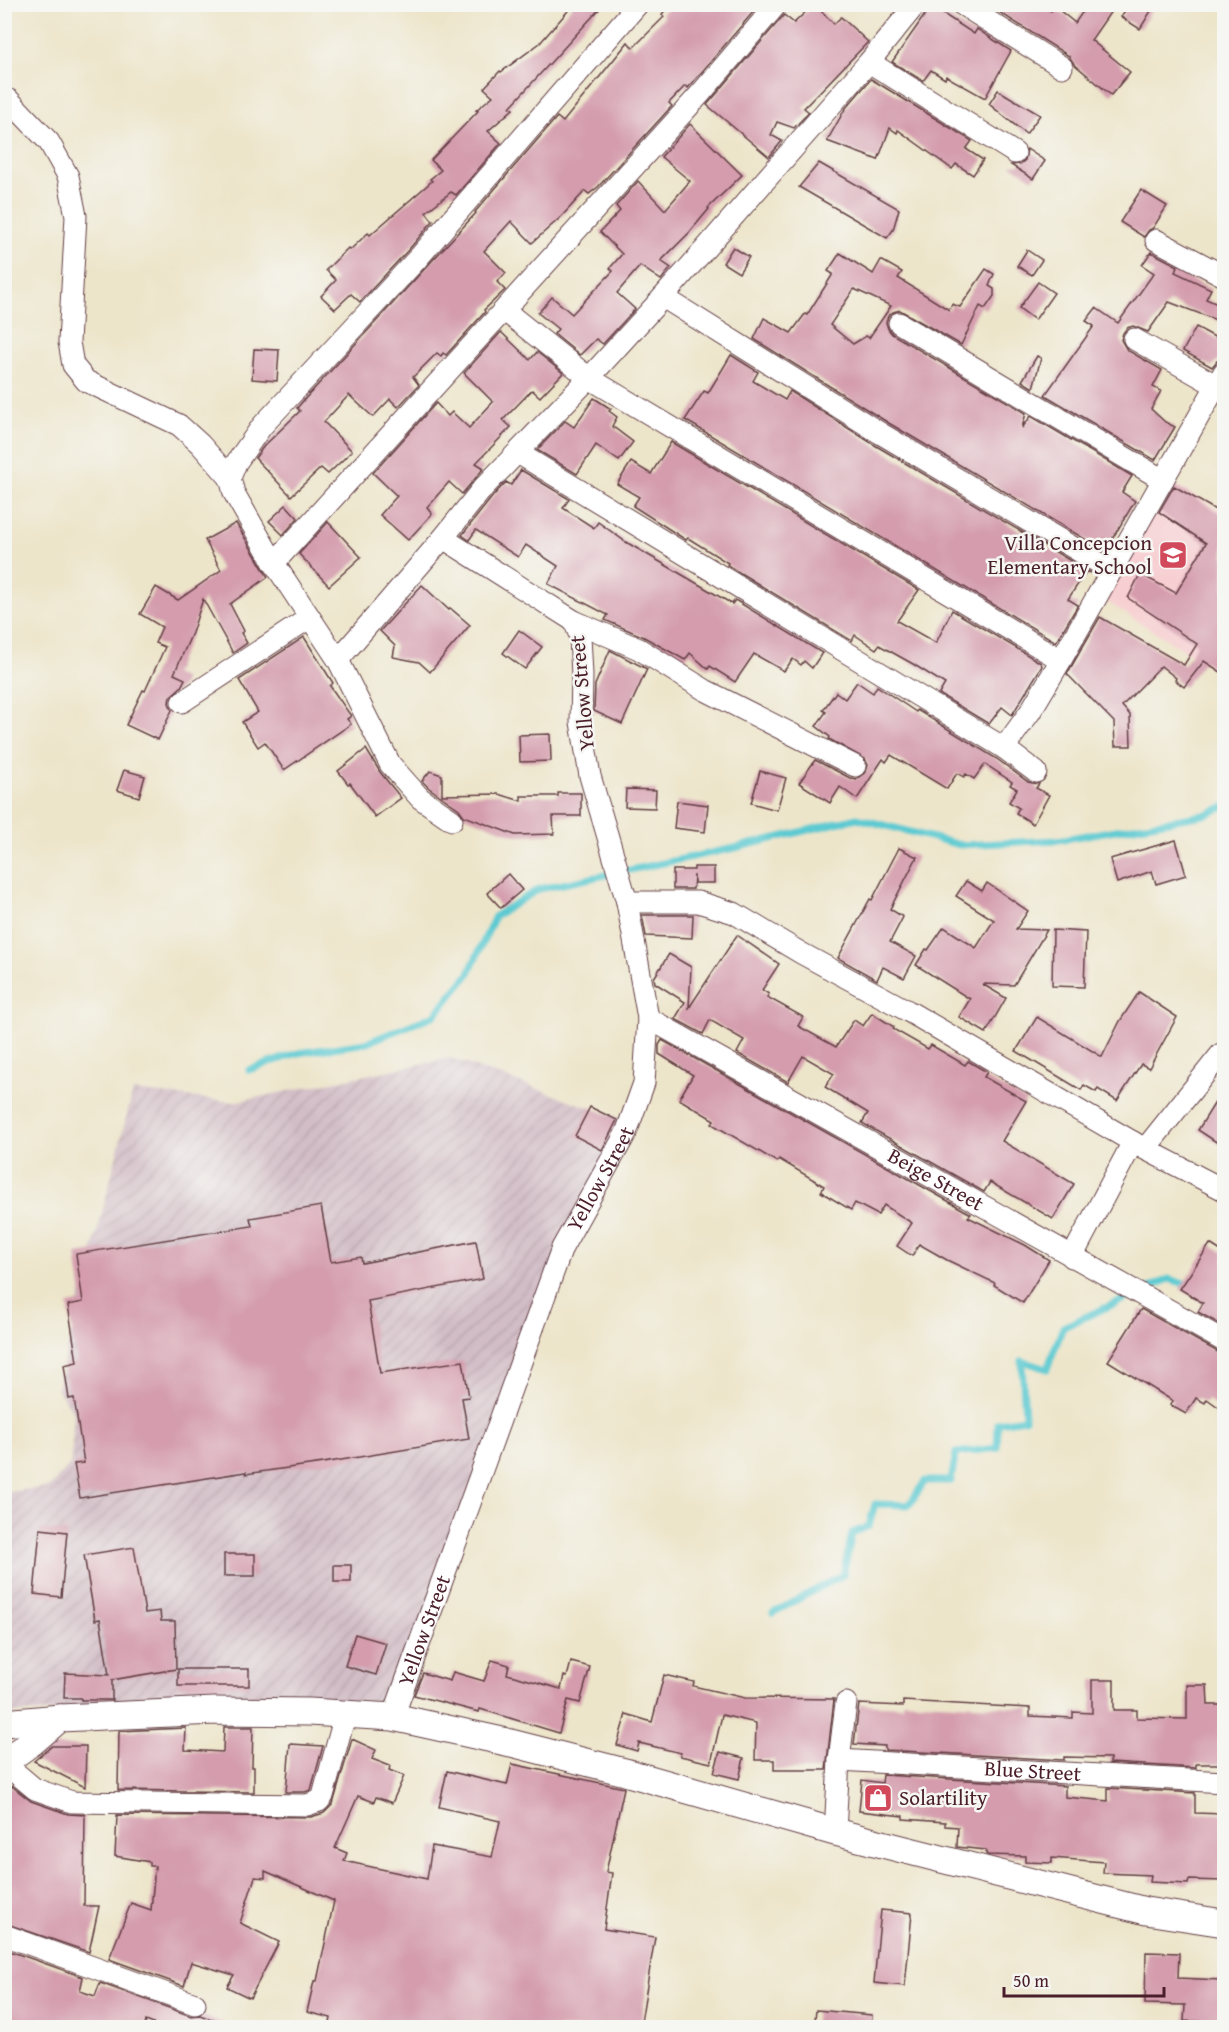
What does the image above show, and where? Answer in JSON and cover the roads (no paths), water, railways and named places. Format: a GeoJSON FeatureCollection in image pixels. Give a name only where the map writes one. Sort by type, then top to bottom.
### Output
{"type":"FeatureCollection","features":[{"type":"Feature","properties":{"kind":"street"},"geometry":{"type":"LineString","coordinates":[[230,478],[236,463],[262,426],[419,257],[638,4]]}},
{"type":"Feature","properties":{"kind":"street"},"geometry":{"type":"LineString","coordinates":[[274,563],[505,311],[701,93],[777,4]]}},
{"type":"Feature","properties":{"kind":"street"},"geometry":{"type":"LineString","coordinates":[[338,660],[483,488],[663,297],[869,62],[916,4]]}},
{"type":"Feature","properties":{"kind":"street"},"geometry":{"type":"LineString","coordinates":[[961,4],[1062,67]]}},
{"type":"Feature","properties":{"kind":"street"},"geometry":{"type":"LineString","coordinates":[[869,62],[1015,153]]}},
{"type":"Feature","properties":{"kind":"street"},"geometry":{"type":"LineString","coordinates":[[9,100],[49,142],[68,176],[76,216],[69,342],[73,364],[86,381],[179,425],[200,444],[230,478],[234,493],[274,563],[338,660],[390,764],[420,798],[452,820]]}},
{"type":"Feature","properties":{"kind":"street"},"geometry":{"type":"LineString","coordinates":[[1156,240],[1224,276]]}},
{"type":"Feature","properties":{"kind":"street"},"geometry":{"type":"LineString","coordinates":[[663,297],[880,433],[1111,570]]}},
{"type":"Feature","properties":{"kind":"street"},"geometry":{"type":"LineString","coordinates":[[505,311],[589,378],[1061,660]]}},
{"type":"Feature","properties":{"kind":"street"},"geometry":{"type":"LineString","coordinates":[[899,323],[1163,480]]}},
{"type":"Feature","properties":{"kind":"street"},"geometry":{"type":"LineString","coordinates":[[1004,748],[1030,712],[1163,480],[1222,383],[1134,339]]}},
{"type":"Feature","properties":{"kind":"street"},"geometry":{"type":"LineString","coordinates":[[518,453],[1004,748],[1036,772]]}},
{"type":"Feature","properties":{"kind":"street"},"geometry":{"type":"LineString","coordinates":[[443,538],[574,621],[639,649],[705,690],[855,766]]}},
{"type":"Feature","properties":{"kind":"street"},"geometry":{"type":"LineString","coordinates":[[182,702],[309,618]]}},
{"type":"Feature","properties":{"kind":"street","name":"Yellow Street"},"geometry":{"type":"LineString","coordinates":[[393,1717],[562,1248],[626,1133],[644,1083],[648,1018],[626,897],[590,776],[581,722],[580,636],[574,621]]}},
{"type":"Feature","properties":{"kind":"street"},"geometry":{"type":"LineString","coordinates":[[626,897],[698,902],[734,913],[801,953],[919,1017],[1139,1146],[1224,1190]]}},
{"type":"Feature","properties":{"kind":"street","name":"Beige Street"},"geometry":{"type":"LineString","coordinates":[[648,1018],[1224,1341]]}},
{"type":"Feature","properties":{"kind":"street"},"geometry":{"type":"LineString","coordinates":[[1072,1257],[1139,1146],[1224,1053]]}},
{"type":"Feature","properties":{"kind":"street"},"geometry":{"type":"LineString","coordinates":[[835,1832],[839,1760],[846,1703]]}},
{"type":"Feature","properties":{"kind":"street"},"geometry":{"type":"LineString","coordinates":[[4,1723],[60,1718],[215,1711],[393,1717],[625,1772],[835,1832],[1146,1911],[1224,1923]]}},
{"type":"Feature","properties":{"kind":"street"},"geometry":{"type":"LineString","coordinates":[[60,1718],[4,1762],[34,1789],[72,1802],[307,1805],[319,1801],[323,1796],[345,1715]]}},
{"type":"Feature","properties":{"kind":"street","name":"Blue Street"},"geometry":{"type":"LineString","coordinates":[[839,1760],[1224,1782]]}},
{"type":"Feature","properties":{"kind":"street"},"geometry":{"type":"LineString","coordinates":[[4,1935],[195,2004]]}},
{"type":"Feature","properties":{"kind":"waterway"},"geometry":{"type":"LineString","coordinates":[[249,1070],[298,1053],[366,1043],[435,1015],[468,975],[495,916],[539,889],[735,848],[857,818],[960,845],[1058,840],[1204,815],[1224,807]]}},
{"type":"Feature","properties":{"kind":"waterway"},"geometry":{"type":"LineString","coordinates":[[773,1613],[843,1575],[852,1533],[869,1526],[875,1504],[909,1505],[925,1481],[951,1481],[956,1453],[997,1448],[998,1423],[1025,1419],[1022,1361],[1047,1369],[1063,1327],[1169,1279],[1191,1286]]}},
{"type":"Feature","properties":{"kind":"place","name":"Villa Concepcion Elementary School"},"geometry":{"type":"Point","coordinates":[1173,555]}},
{"type":"Feature","properties":{"kind":"place","name":"Solartility"},"geometry":{"type":"Point","coordinates":[878,1798]}}]}
